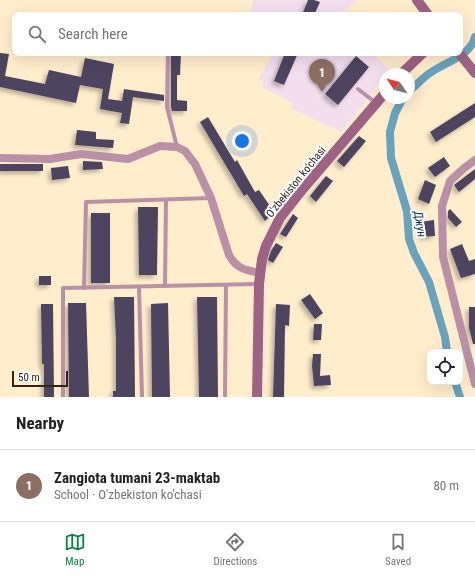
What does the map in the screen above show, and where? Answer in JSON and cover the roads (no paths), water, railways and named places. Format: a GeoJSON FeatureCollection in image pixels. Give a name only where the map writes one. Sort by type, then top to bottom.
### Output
{"type":"FeatureCollection","features":[{"type":"Feature","properties":{"kind":"main road"},"geometry":{"type":"LineString","coordinates":[[417,0],[426,12]]}},
{"type":"Feature","properties":{"kind":"main road"},"geometry":{"type":"LineString","coordinates":[[408,68],[421,56]]}},
{"type":"Feature","properties":{"kind":"main road"},"geometry":{"type":"LineString","coordinates":[[461,56],[472,69]]}},
{"type":"Feature","properties":{"kind":"main road","name":"O'zbekiston ko'chasi"},"geometry":{"type":"LineString","coordinates":[[257,397],[259,284],[264,252],[280,218],[302,190],[379,100]]}},
{"type":"Feature","properties":{"kind":"street"},"geometry":{"type":"LineString","coordinates":[[0,158],[50,159],[81,154],[128,159],[160,146],[177,147],[185,151],[195,164],[211,198],[229,255],[233,262],[242,269],[260,273]]}},
{"type":"Feature","properties":{"kind":"street"},"geometry":{"type":"LineString","coordinates":[[475,160],[462,169],[450,181],[442,206],[443,257],[475,384]]}},
{"type":"Feature","properties":{"kind":"lane"},"geometry":{"type":"LineString","coordinates":[[168,56],[167,107],[177,147]]}},
{"type":"Feature","properties":{"kind":"lane"},"geometry":{"type":"LineString","coordinates":[[358,89],[377,103]]}},
{"type":"Feature","properties":{"kind":"lane"},"geometry":{"type":"LineString","coordinates":[[84,288],[86,202],[211,198]]}},
{"type":"Feature","properties":{"kind":"lane"},"geometry":{"type":"LineString","coordinates":[[165,286],[166,200]]}},
{"type":"Feature","properties":{"kind":"lane"},"geometry":{"type":"LineString","coordinates":[[64,397],[63,288],[259,284]]}},
{"type":"Feature","properties":{"kind":"lane"},"geometry":{"type":"LineString","coordinates":[[225,397],[226,285]]}},
{"type":"Feature","properties":{"kind":"lane"},"geometry":{"type":"LineString","coordinates":[[139,287],[142,397]]}},
{"type":"Feature","properties":{"kind":"waterway","name":"Джун"},"geometry":{"type":"LineString","coordinates":[[463,53],[472,44],[475,37]]}},
{"type":"Feature","properties":{"kind":"waterway","name":"Джун"},"geometry":{"type":"LineString","coordinates":[[415,86],[430,73],[459,56]]}},
{"type":"Feature","properties":{"kind":"waterway","name":"Джун"},"geometry":{"type":"LineString","coordinates":[[400,104],[395,113],[390,132],[391,158],[407,211],[409,239],[414,253],[429,282],[445,337],[447,349]]}},
{"type":"Feature","properties":{"kind":"waterway","name":"Джун"},"geometry":{"type":"LineString","coordinates":[[456,385],[460,397]]}},
{"type":"Feature","properties":{"kind":"place","name":"Zangiota tumani 23-maktab"},"geometry":{"type":"Point","coordinates":[322,92]}}]}
